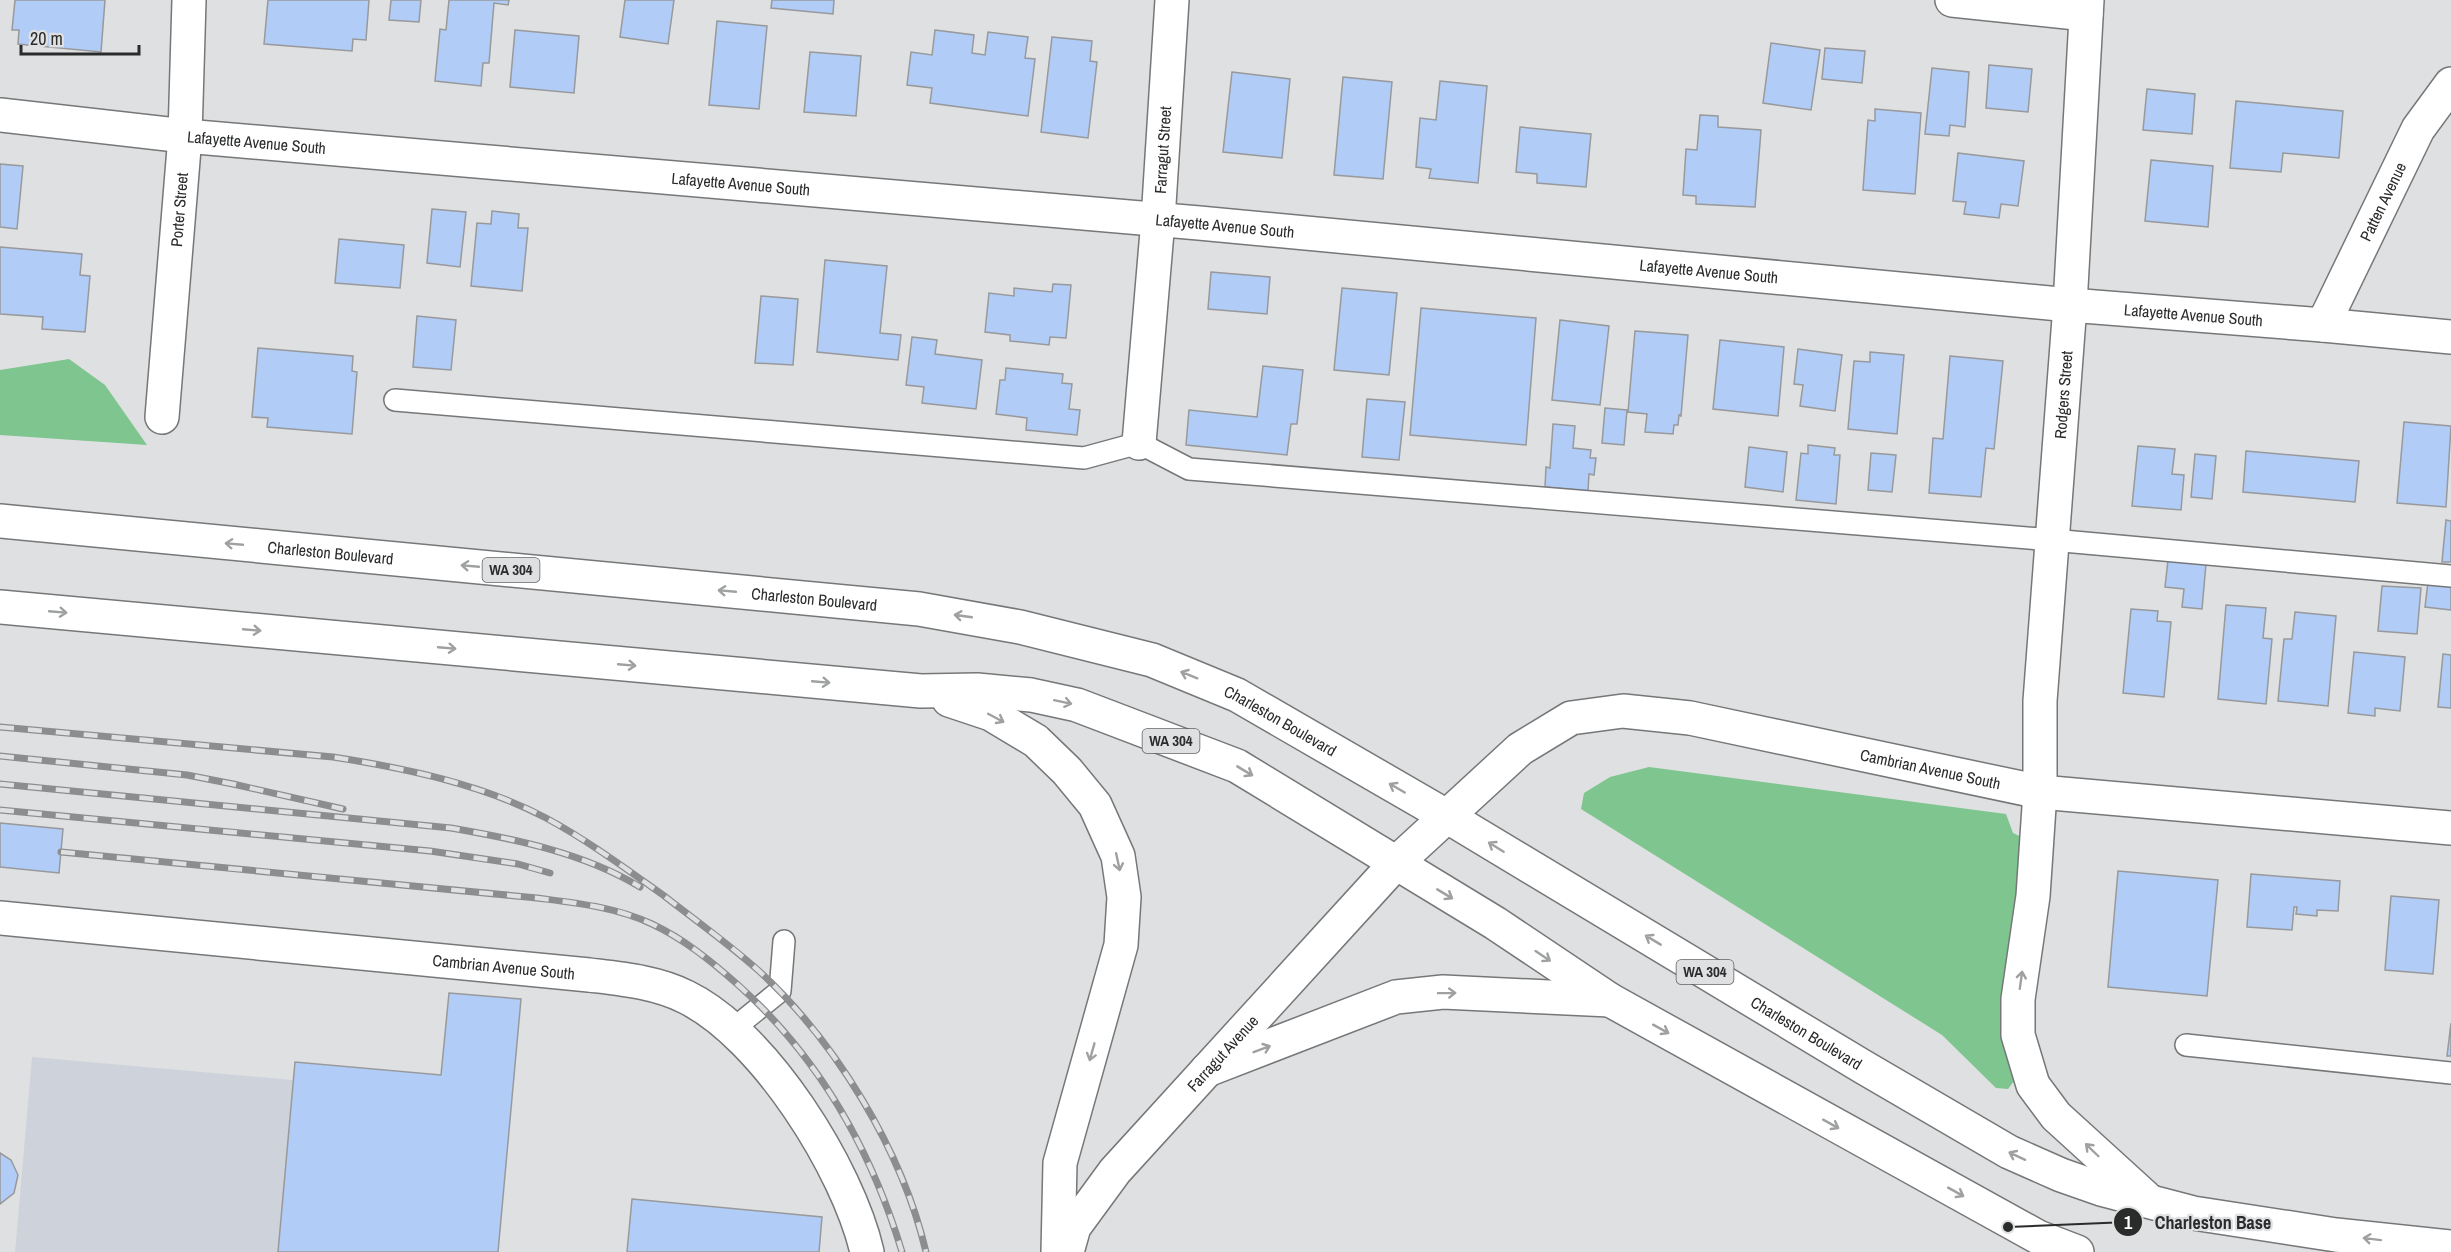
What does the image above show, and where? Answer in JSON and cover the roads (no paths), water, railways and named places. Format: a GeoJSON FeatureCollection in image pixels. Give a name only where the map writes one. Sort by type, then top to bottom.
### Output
{"type":"FeatureCollection","features":[{"type":"Feature","properties":{"kind":"main road","name":"Porter Street"},"geometry":{"type":"LineString","coordinates":[[162,417],[185,136],[189,0]]}},
{"type":"Feature","properties":{"kind":"main road","name":"Farragut Street"},"geometry":{"type":"LineString","coordinates":[[1139,443],[1158,220],[1172,0]]}},
{"type":"Feature","properties":{"kind":"main road"},"geometry":{"type":"LineString","coordinates":[[1952,0],[2086,7]]}},
{"type":"Feature","properties":{"kind":"main road","name":"Rodgers Street"},"geometry":{"type":"LineString","coordinates":[[2086,7],[2070,305],[2040,701],[2040,792],[2033,896],[2018,999],[2018,1035],[2032,1084],[2056,1116],[2151,1202]]}},
{"type":"Feature","properties":{"kind":"main road","name":"Patten Avenue"},"geometry":{"type":"LineString","coordinates":[[2323,325],[2418,129],[2451,84]]}},
{"type":"Feature","properties":{"kind":"main road","name":"Lafayette Avenue South"},"geometry":{"type":"LineString","coordinates":[[0,115],[185,136],[1158,220],[2070,305],[2451,337]]}},
{"type":"Feature","properties":{"kind":"main road","name":"Charleston Boulevard"},"geometry":{"type":"LineString","coordinates":[[0,521],[919,609],[1020,627],[1152,660],[1237,695],[1448,817],[2009,1152],[2061,1175],[2193,1213],[2270,1226],[2451,1247]]}},
{"type":"Feature","properties":{"kind":"main road","name":"WA 304"},"geometry":{"type":"LineString","coordinates":[[0,607],[921,691],[977,690],[1032,695],[1077,705],[1237,766],[1494,923],[1610,1000],[2038,1237],[2077,1252]]}},
{"type":"Feature","properties":{"kind":"main road"},"geometry":{"type":"LineString","coordinates":[[921,691],[991,714],[1036,741],[1067,771],[1095,805],[1118,856],[1124,897],[1121,945],[1060,1163],[1058,1252]]}},
{"type":"Feature","properties":{"kind":"main road","name":"Cambrian Avenue South"},"geometry":{"type":"LineString","coordinates":[[1448,817],[1520,749],[1571,718],[1623,711],[1690,718],[2040,792],[2451,828]]}},
{"type":"Feature","properties":{"kind":"main road"},"geometry":{"type":"LineString","coordinates":[[1395,864],[1448,817]]}},
{"type":"Feature","properties":{"kind":"main road","name":"Farragut Avenue"},"geometry":{"type":"LineString","coordinates":[[1067,1252],[1074,1227],[1115,1171],[1395,864]]}},
{"type":"Feature","properties":{"kind":"main road","name":"Cambrian Avenue South"},"geometry":{"type":"LineString","coordinates":[[0,918],[627,979],[661,987],[687,998],[733,1029],[781,1084],[840,1179],[867,1252]]}},
{"type":"Feature","properties":{"kind":"main road"},"geometry":{"type":"LineString","coordinates":[[1207,1070],[1396,997],[1443,992],[1610,1000]]}},
{"type":"Feature","properties":{"kind":"lane"},"geometry":{"type":"LineString","coordinates":[[395,400],[1084,458],[1139,443],[1189,470],[2052,540],[2451,576]]}},
{"type":"Feature","properties":{"kind":"lane"},"geometry":{"type":"LineString","coordinates":[[733,1029],[780,991],[784,941]]}},
{"type":"Feature","properties":{"kind":"lane"},"geometry":{"type":"LineString","coordinates":[[2186,1045],[2451,1073]]}},
{"type":"Feature","properties":{"kind":"railway"},"geometry":{"type":"LineString","coordinates":[[0,727],[360,761],[415,772],[469,787],[546,818],[606,855],[663,895],[736,951],[787,999],[839,1064],[883,1137],[901,1175],[926,1252]]}},
{"type":"Feature","properties":{"kind":"railway"},"geometry":{"type":"LineString","coordinates":[[0,756],[187,775],[343,809]]}},
{"type":"Feature","properties":{"kind":"railway"},"geometry":{"type":"LineString","coordinates":[[0,784],[451,828],[500,837],[572,856],[640,887]]}},
{"type":"Feature","properties":{"kind":"railway"},"geometry":{"type":"LineString","coordinates":[[0,810],[430,851],[518,864],[550,873]]}},
{"type":"Feature","properties":{"kind":"railway"},"geometry":{"type":"LineString","coordinates":[[61,852],[537,898],[624,913],[652,924],[697,951],[737,984],[793,1042],[817,1073],[858,1141],[875,1177],[902,1252]]}},
{"type":"Feature","properties":{"kind":"place","name":"Charleston Base"},"geometry":{"type":"Point","coordinates":[2008,1227]}}]}
